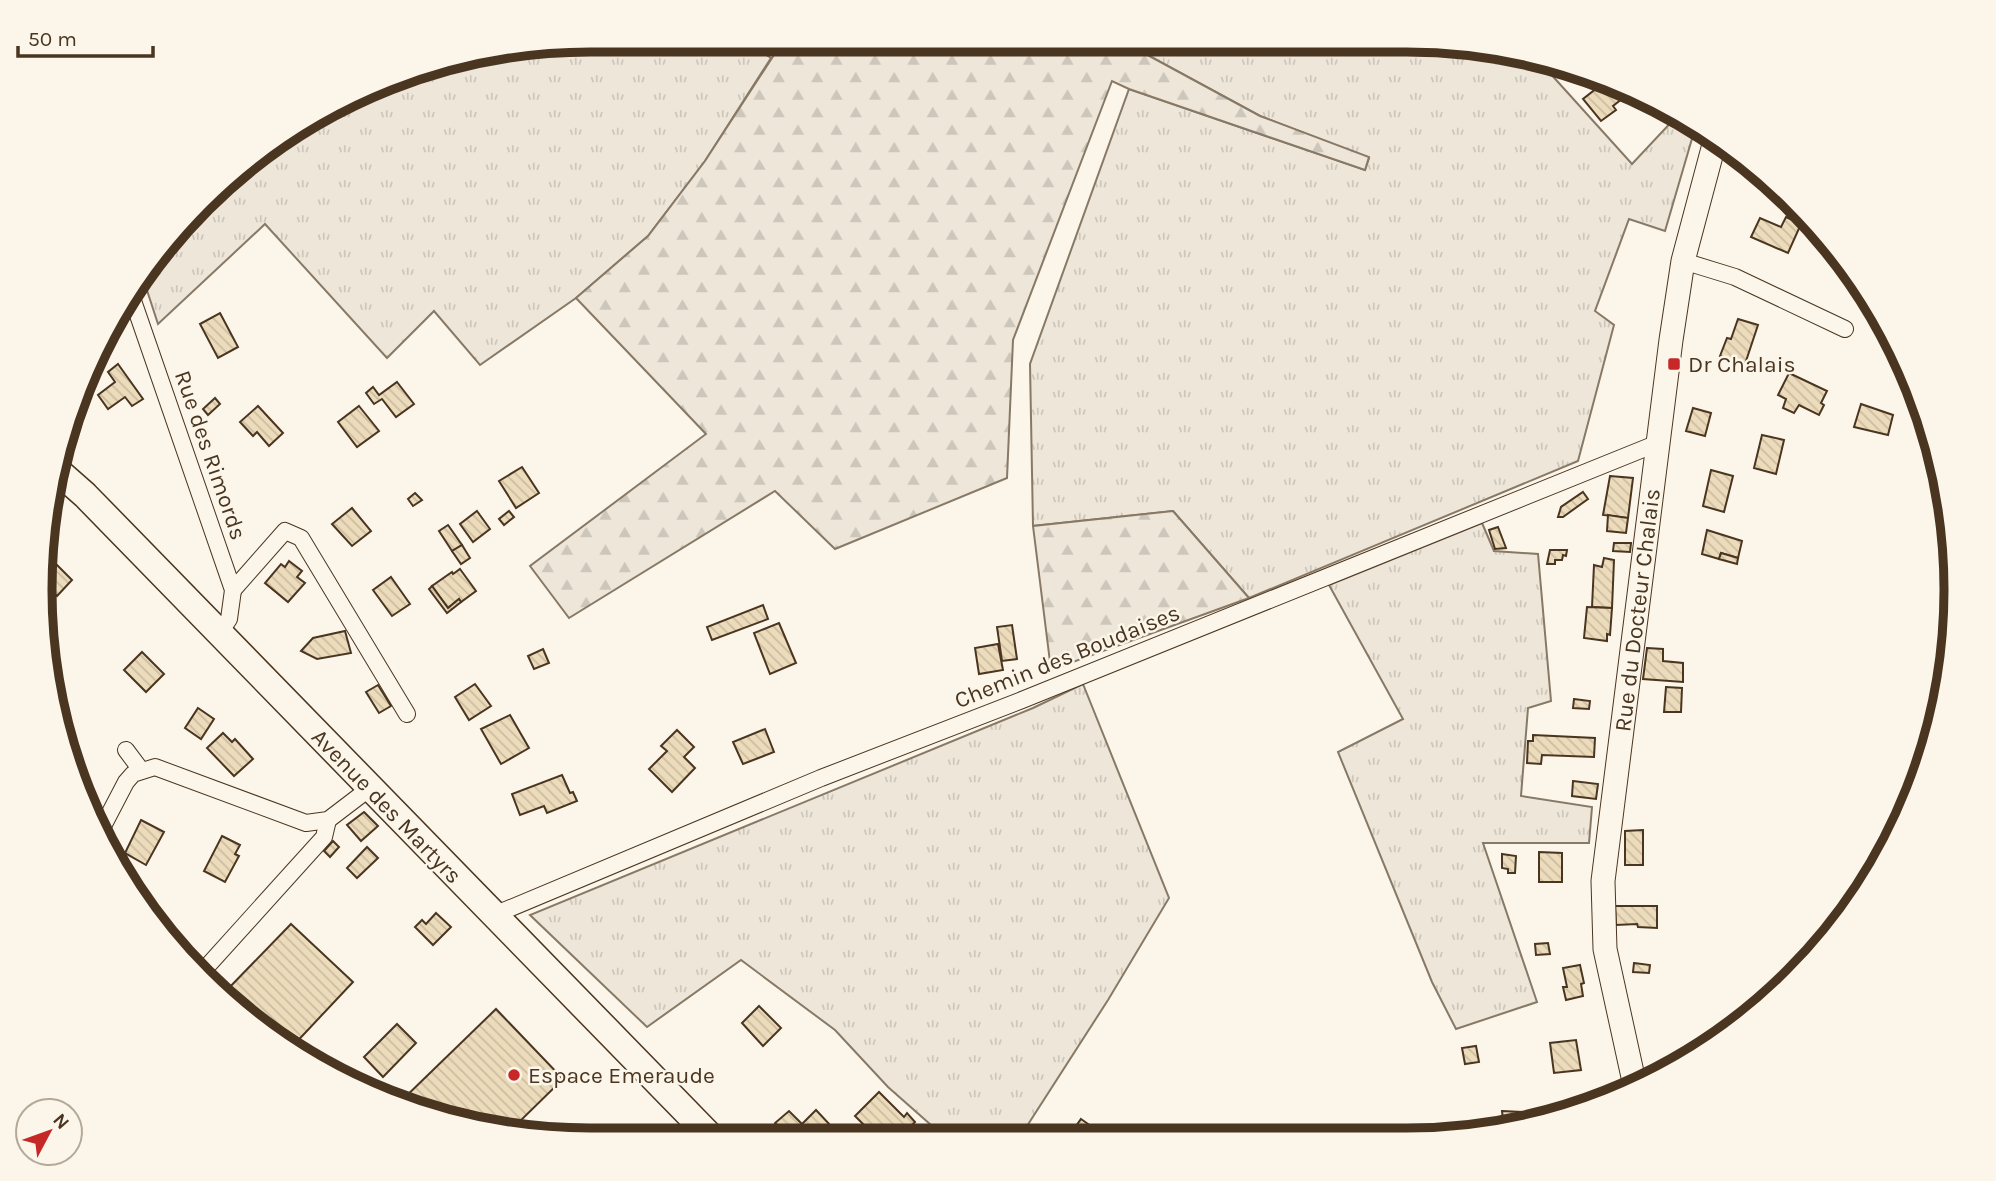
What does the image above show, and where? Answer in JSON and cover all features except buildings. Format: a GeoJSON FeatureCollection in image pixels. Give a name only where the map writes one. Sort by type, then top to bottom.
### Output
{"type":"FeatureCollection","features":[{"type":"Feature","properties":{"kind":"main road","name":"Rue du Docteur Chalais"},"geometry":{"type":"LineString","coordinates":[[1633,1078],[1605,950],[1603,881],[1671,340],[1683,261],[1713,149]]}},
{"type":"Feature","properties":{"kind":"main road","name":"Avenue des Martyrs"},"geometry":{"type":"LineString","coordinates":[[65,477],[702,1128]]}},
{"type":"Feature","properties":{"kind":"street"},"geometry":{"type":"LineString","coordinates":[[1683,261],[1735,277],[1845,329]]}},
{"type":"Feature","properties":{"kind":"street","name":"Rue des Rimords"},"geometry":{"type":"LineString","coordinates":[[135,305],[233,590]]}},
{"type":"Feature","properties":{"kind":"street","name":"Chemin des Boudaises"},"geometry":{"type":"LineString","coordinates":[[494,915],[821,778],[1032,696],[1658,443]]}},
{"type":"Feature","properties":{"kind":"street"},"geometry":{"type":"LineString","coordinates":[[219,633],[229,619],[233,590],[285,531],[301,537],[407,714]]}},
{"type":"Feature","properties":{"kind":"street"},"geometry":{"type":"LineString","coordinates":[[126,750],[141,770]]}},
{"type":"Feature","properties":{"kind":"street"},"geometry":{"type":"LineString","coordinates":[[105,822],[133,774],[155,767],[306,823],[328,820],[370,788]]}},
{"type":"Feature","properties":{"kind":"street"},"geometry":{"type":"LineString","coordinates":[[206,967],[324,837],[328,820]]}},
{"type":"Feature","properties":{"kind":"green space"},"geometry":{"type":"Polygon","coordinates":[[[590,52],[762,52],[771,58],[705,161],[648,236],[576,298],[480,365],[434,311],[387,358],[265,224],[158,324],[146,288],[210,210],[236,186],[292,143],[321,125],[385,93],[451,71],[520,57],[590,52]]]}},
{"type":"Feature","properties":{"kind":"green space"},"geometry":{"type":"Polygon","coordinates":[[[776,52],[1142,52],[1260,116],[1369,157],[1365,170],[1112,81],[1013,340],[1007,478],[835,549],[775,491],[569,618],[530,566],[706,434],[576,298],[648,236],[705,161],[776,52]]]}},
{"type":"Feature","properties":{"kind":"green space"},"geometry":{"type":"Polygon","coordinates":[[[1142,52],[1406,52],[1476,57],[1549,72],[1632,164],[1671,123],[1693,136],[1665,231],[1629,219],[1595,311],[1614,325],[1578,461],[1249,598],[1173,511],[1033,526],[1030,364],[1129,89],[1365,170],[1369,158],[1260,116],[1142,52]]]}},
{"type":"Feature","properties":{"kind":"green space"},"geometry":{"type":"Polygon","coordinates":[[[1173,511],[1249,598],[1051,670],[1033,526],[1173,511]]]}},
{"type":"Feature","properties":{"kind":"green space"},"geometry":{"type":"Polygon","coordinates":[[[1482,523],[1494,551],[1538,554],[1551,701],[1528,708],[1521,796],[1592,807],[1589,843],[1483,843],[1537,1002],[1456,1029],[1432,982],[1338,752],[1403,719],[1329,585],[1482,523]]]}},
{"type":"Feature","properties":{"kind":"green space"},"geometry":{"type":"Polygon","coordinates":[[[1083,684],[1169,898],[1108,1000],[1026,1128],[934,1128],[888,1087],[835,1030],[741,960],[647,1027],[530,915],[1033,708],[1083,684]]]}},
{"type":"Feature","properties":{"kind":"place","name":"Dr Chalais"},"geometry":{"type":"Point","coordinates":[1674,364]}},
{"type":"Feature","properties":{"kind":"place","name":"Espace Emeraude"},"geometry":{"type":"Point","coordinates":[514,1075]}}]}
